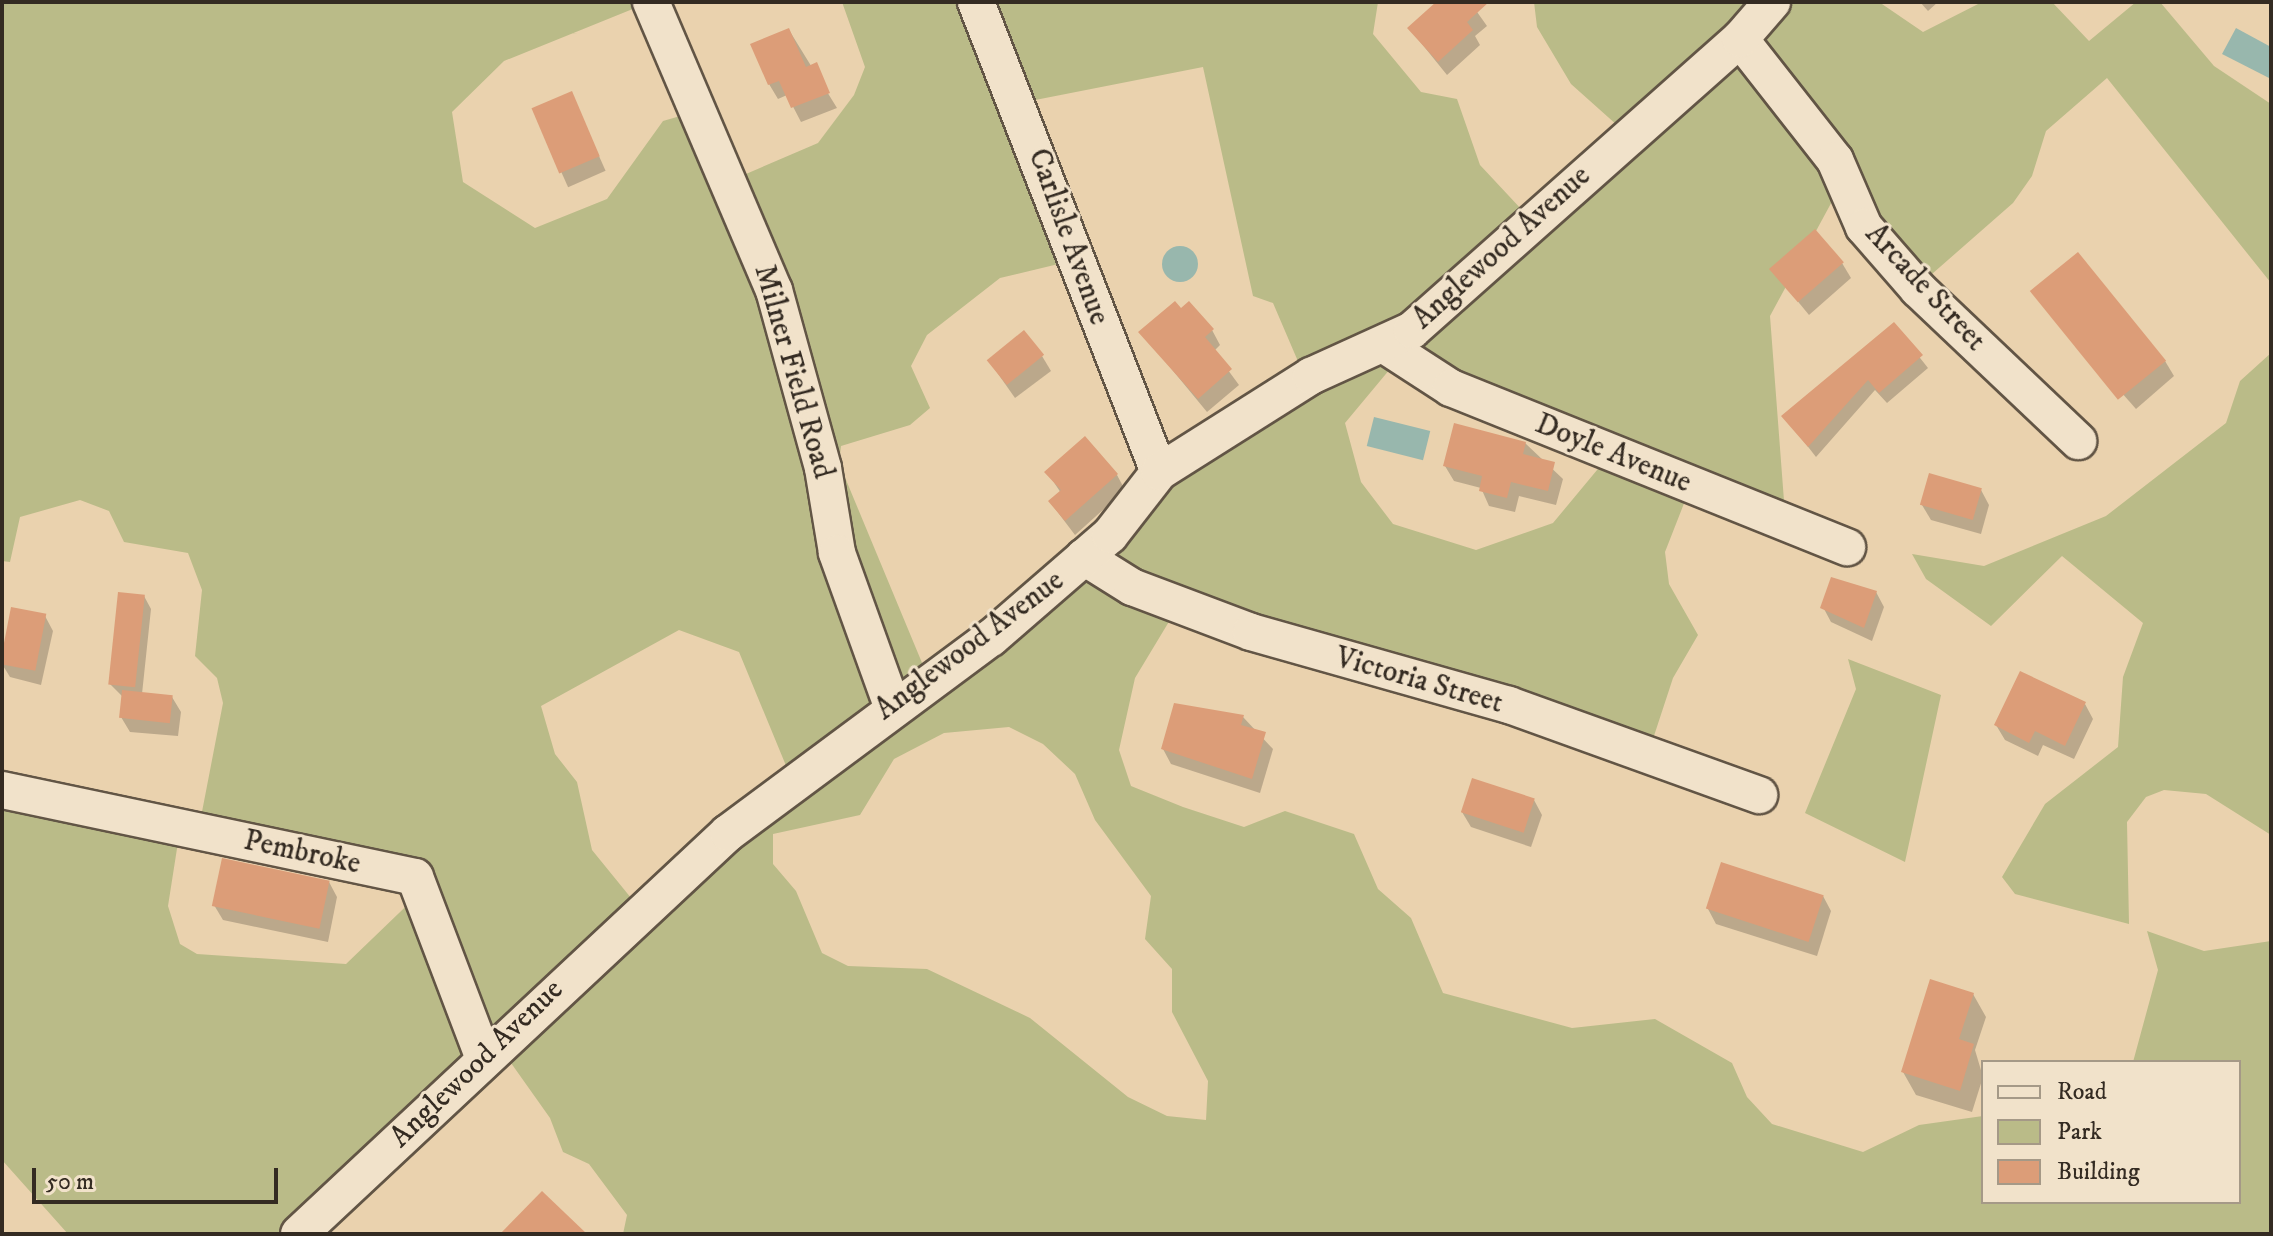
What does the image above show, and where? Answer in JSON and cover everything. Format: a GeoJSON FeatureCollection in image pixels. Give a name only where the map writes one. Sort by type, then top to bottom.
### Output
{"type":"FeatureCollection","features":[{"type":"Feature","properties":{"kind":"street","name":"Milner Field Road"},"geometry":{"type":"LineString","coordinates":[[651,2],[774,290],[823,468],[837,553],[892,706]]}},
{"type":"Feature","properties":{"kind":"street","name":"Carlisle Avenue"},"geometry":{"type":"LineString","coordinates":[[976,2],[1159,472]]}},
{"type":"Feature","properties":{"kind":"street","name":"Anglewood Avenue"},"geometry":{"type":"LineString","coordinates":[[299,1234],[483,1056],[728,833],[892,706],[991,638],[1084,557],[1159,472],[1311,376],[1386,346],[1450,300],[1740,39],[1772,2]]}},
{"type":"Feature","properties":{"kind":"street","name":"Arcade Street"},"geometry":{"type":"LineString","coordinates":[[1740,39],[1835,160],[1864,227],[1918,289],[2078,441]]}},
{"type":"Feature","properties":{"kind":"street","name":"Doyle Avenue"},"geometry":{"type":"LineString","coordinates":[[1386,346],[1451,388],[1847,547]]}},
{"type":"Feature","properties":{"kind":"street","name":"Victoria Street"},"geometry":{"type":"LineString","coordinates":[[1084,557],[1132,587],[1251,632],[1509,705],[1759,795]]}},
{"type":"Feature","properties":{"kind":"street","name":"Pembroke"},"geometry":{"type":"LineString","coordinates":[[2,790],[415,877],[483,1056]]}},
{"type":"Feature","properties":{"kind":"green space"},"geometry":{"type":"Polygon","coordinates":[[[2,2],[650,2],[504,61],[452,112],[463,182],[535,228],[607,199],[663,121],[701,110],[732,180],[818,143],[854,95],[865,67],[842,2],[1378,2],[1373,34],[1421,92],[1457,99],[1480,165],[1537,226],[1627,134],[1571,84],[1537,27],[1534,2],[1879,2],[1923,32],[1982,2],[2052,2],[2089,41],[2136,2],[2160,2],[2214,66],[2271,104],[2271,283],[2107,78],[2046,131],[2032,176],[2013,203],[1924,281],[1842,183],[1770,316],[1785,514],[1692,483],[1665,552],[1669,584],[1698,635],[1673,678],[1650,748],[1176,610],[1135,678],[1119,750],[1131,786],[1183,807],[1244,827],[1285,811],[1354,834],[1378,889],[1411,918],[1443,993],[1572,1028],[1655,1019],[1732,1063],[1747,1097],[1772,1124],[1863,1152],[1919,1125],[1981,1116],[1981,1204],[2241,1204],[2241,1060],[2134,1060],[2158,970],[2147,931],[2204,951],[2271,941],[2271,1234],[623,1234],[627,1215],[589,1164],[563,1152],[550,1118],[506,1056],[308,1234],[68,1234],[2,1160],[2,784],[181,823],[168,906],[180,944],[197,954],[346,964],[425,888],[201,817],[223,703],[217,678],[195,656],[202,590],[188,553],[124,542],[109,511],[80,500],[20,517],[10,562],[2,561],[2,2]],[[1203,67],[1025,102],[1075,260],[1000,278],[927,335],[911,366],[930,408],[910,425],[841,446],[839,463],[930,682],[1167,471],[1306,380],[1273,303],[1253,296],[1203,67]],[[1395,363],[1345,423],[1361,482],[1393,524],[1476,550],[1553,523],[1612,452],[1395,363]],[[679,630],[541,706],[555,754],[577,782],[592,850],[640,909],[794,785],[739,652],[679,630]],[[1009,727],[944,733],[894,759],[860,815],[773,834],[773,864],[796,891],[822,953],[848,966],[927,969],[1030,1018],[1128,1097],[1167,1116],[1206,1120],[1208,1081],[1172,1012],[1172,969],[1145,939],[1151,896],[1095,820],[1075,774],[1043,744],[1009,727]]]}},
{"type":"Feature","properties":{"kind":"green space"},"geometry":{"type":"Polygon","coordinates":[[[2271,353],[2271,835],[2206,794],[2164,790],[2146,797],[2127,822],[2129,924],[2015,894],[2002,877],[2045,804],[2118,747],[2123,677],[2143,623],[2062,556],[1991,626],[1926,579],[1912,554],[1984,566],[2106,516],[2226,423],[2240,381],[2271,353]]]}},
{"type":"Feature","properties":{"kind":"green space"},"geometry":{"type":"Polygon","coordinates":[[[1848,659],[1941,695],[1905,862],[1805,813],[1856,689],[1848,659]]]}},
{"type":"Feature","properties":{"kind":"water"},"geometry":{"type":"Polygon","coordinates":[[[2236,28],[2271,47],[2271,79],[2222,54],[2236,28]]]}},
{"type":"Feature","properties":{"kind":"water"},"geometry":{"type":"Polygon","coordinates":[[[1180,246],[1193,251],[1198,264],[1193,277],[1180,282],[1167,277],[1162,264],[1167,251],[1180,246]]]}},
{"type":"Feature","properties":{"kind":"water"},"geometry":{"type":"Polygon","coordinates":[[[1374,417],[1430,431],[1423,460],[1367,446],[1374,417]]]}},
{"type":"Feature","properties":{"kind":"building"},"geometry":{"type":"Polygon","coordinates":[[[1436,2],[1489,2],[1467,22],[1473,30],[1438,62],[1407,28],[1436,2]]]}},
{"type":"Feature","properties":{"kind":"building"},"geometry":{"type":"Polygon","coordinates":[[[789,28],[806,67],[817,62],[830,93],[791,108],[779,81],[768,85],[750,44],[789,28]]]}},
{"type":"Feature","properties":{"kind":"building"},"geometry":{"type":"Polygon","coordinates":[[[572,91],[600,156],[559,174],[531,108],[572,91]]]}},
{"type":"Feature","properties":{"kind":"building"},"geometry":{"type":"Polygon","coordinates":[[[1815,229],[1844,262],[1798,302],[1769,269],[1815,229]]]}},
{"type":"Feature","properties":{"kind":"building"},"geometry":{"type":"Polygon","coordinates":[[[2078,252],[2166,361],[2118,400],[2030,291],[2078,252]]]}},
{"type":"Feature","properties":{"kind":"building"},"geometry":{"type":"Polygon","coordinates":[[[1175,301],[1181,308],[1189,301],[1214,329],[1205,337],[1232,369],[1198,399],[1138,332],[1175,301]]]}},
{"type":"Feature","properties":{"kind":"building"},"geometry":{"type":"Polygon","coordinates":[[[1894,322],[1923,355],[1879,393],[1868,380],[1808,447],[1781,416],[1894,322]]]}},
{"type":"Feature","properties":{"kind":"building"},"geometry":{"type":"Polygon","coordinates":[[[1024,330],[1044,355],[1007,385],[987,360],[1024,330]]]}},
{"type":"Feature","properties":{"kind":"building"},"geometry":{"type":"Polygon","coordinates":[[[1454,423],[1526,442],[1523,454],[1555,462],[1548,491],[1511,482],[1507,498],[1479,491],[1482,476],[1443,466],[1454,423]]]}},
{"type":"Feature","properties":{"kind":"building"},"geometry":{"type":"Polygon","coordinates":[[[1085,436],[1118,474],[1065,521],[1048,501],[1061,490],[1044,472],[1085,436]]]}},
{"type":"Feature","properties":{"kind":"building"},"geometry":{"type":"Polygon","coordinates":[[[1929,473],[1982,488],[1973,520],[1920,505],[1929,473]]]}},
{"type":"Feature","properties":{"kind":"building"},"geometry":{"type":"Polygon","coordinates":[[[1831,577],[1877,591],[1864,628],[1820,608],[1831,577]]]}},
{"type":"Feature","properties":{"kind":"building"},"geometry":{"type":"Polygon","coordinates":[[[118,592],[145,595],[135,687],[108,684],[118,592]]]}},
{"type":"Feature","properties":{"kind":"building"},"geometry":{"type":"Polygon","coordinates":[[[11,607],[46,614],[35,671],[2,664],[11,607]]]}},
{"type":"Feature","properties":{"kind":"building"},"geometry":{"type":"Polygon","coordinates":[[[2020,671],[2086,702],[2065,746],[2035,731],[2029,743],[1994,725],[2020,671]]]}},
{"type":"Feature","properties":{"kind":"building"},"geometry":{"type":"Polygon","coordinates":[[[122,690],[173,695],[170,723],[119,718],[122,690]]]}},
{"type":"Feature","properties":{"kind":"building"},"geometry":{"type":"Polygon","coordinates":[[[1174,703],[1244,715],[1241,725],[1266,732],[1252,779],[1161,749],[1174,703]]]}},
{"type":"Feature","properties":{"kind":"building"},"geometry":{"type":"Polygon","coordinates":[[[1472,778],[1535,798],[1524,833],[1461,812],[1472,778]]]}},
{"type":"Feature","properties":{"kind":"building"},"geometry":{"type":"Polygon","coordinates":[[[222,858],[330,881],[319,929],[212,906],[222,858]]]}},
{"type":"Feature","properties":{"kind":"building"},"geometry":{"type":"Polygon","coordinates":[[[1721,862],[1824,895],[1809,942],[1706,909],[1721,862]]]}},
{"type":"Feature","properties":{"kind":"building"},"geometry":{"type":"Polygon","coordinates":[[[1930,979],[1974,993],[1959,1039],[1974,1044],[1960,1091],[1901,1072],[1930,979]]]}},
{"type":"Feature","properties":{"kind":"building"},"geometry":{"type":"Polygon","coordinates":[[[542,1191],[587,1234],[500,1234],[542,1191]]]}}]}
